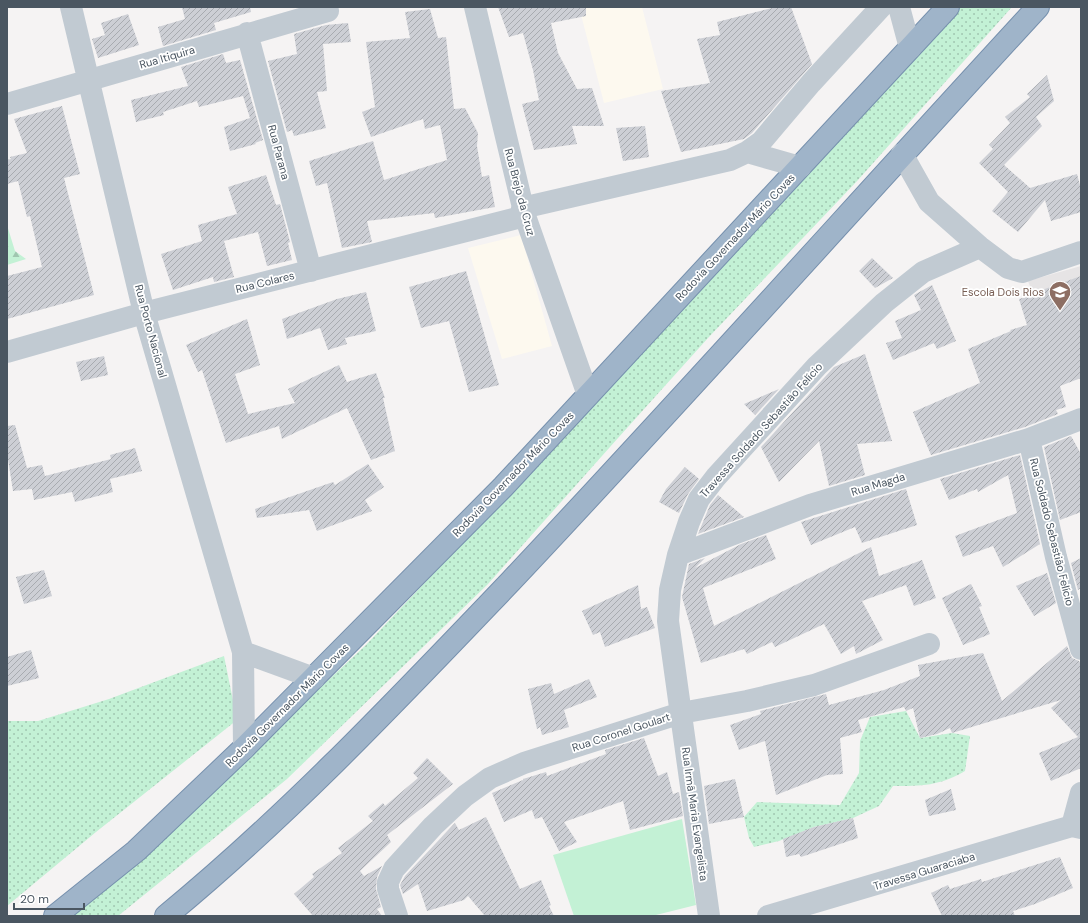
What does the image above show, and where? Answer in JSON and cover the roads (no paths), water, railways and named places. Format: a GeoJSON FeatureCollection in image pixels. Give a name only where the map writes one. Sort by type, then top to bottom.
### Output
{"type":"FeatureCollection","features":[{"type":"Feature","properties":{"kind":"highway","name":"Rodovia Governador Mário Covas"},"geometry":{"type":"LineString","coordinates":[[55,916],[136,851],[244,748],[503,487],[948,7]]}},
{"type":"Feature","properties":{"kind":"highway"},"geometry":{"type":"LineString","coordinates":[[166,916],[207,882],[294,803],[438,657],[620,466],[902,154],[1038,7]]}},
{"type":"Feature","properties":{"kind":"street","name":"Rua Porto Nacional"},"geometry":{"type":"LineString","coordinates":[[71,7],[144,313],[243,652],[244,748]]}},
{"type":"Feature","properties":{"kind":"street","name":"Rua Brejo da Cruz"},"geometry":{"type":"LineString","coordinates":[[475,7],[523,212],[588,395]]}},
{"type":"Feature","properties":{"kind":"street","name":"Rua Colares"},"geometry":{"type":"LineString","coordinates":[[7,352],[144,313],[311,271],[523,212],[730,160],[747,152],[761,142],[811,83],[880,7]]}},
{"type":"Feature","properties":{"kind":"street"},"geometry":{"type":"LineString","coordinates":[[899,7],[910,48]]}},
{"type":"Feature","properties":{"kind":"street","name":"Rua Itiquira"},"geometry":{"type":"LineString","coordinates":[[7,104],[328,10]]}},
{"type":"Feature","properties":{"kind":"street","name":"Rua Parana"},"geometry":{"type":"LineString","coordinates":[[247,33],[311,271]]}},
{"type":"Feature","properties":{"kind":"street"},"geometry":{"type":"LineString","coordinates":[[747,152],[800,167]]}},
{"type":"Feature","properties":{"kind":"street"},"geometry":{"type":"LineString","coordinates":[[902,154],[929,202],[980,247],[1008,268],[1022,272],[1081,252]]}},
{"type":"Feature","properties":{"kind":"street","name":"Travessa Soldado Sebastião Felício"},"geometry":{"type":"LineString","coordinates":[[682,713],[668,621],[670,590],[678,555],[688,522],[699,499],[716,477],[817,366],[884,303],[923,272],[980,247]]}},
{"type":"Feature","properties":{"kind":"street","name":"Rua Magda"},"geometry":{"type":"LineString","coordinates":[[678,555],[810,504],[1029,439],[1081,419]]}},
{"type":"Feature","properties":{"kind":"street","name":"Rua Soldado Sebastião Felício"},"geometry":{"type":"LineString","coordinates":[[1029,439],[1056,557],[1081,649]]}},
{"type":"Feature","properties":{"kind":"street","name":"Rua Coronel Goulart"},"geometry":{"type":"LineString","coordinates":[[397,916],[388,889],[388,882],[394,869],[438,821],[465,796],[490,778],[524,763],[682,713],[747,701],[814,685],[929,644]]}},
{"type":"Feature","properties":{"kind":"street"},"geometry":{"type":"LineString","coordinates":[[243,652],[314,678]]}},
{"type":"Feature","properties":{"kind":"street","name":"Rua Irmã Maria Evangelista"},"geometry":{"type":"LineString","coordinates":[[682,713],[709,916]]}},
{"type":"Feature","properties":{"kind":"street"},"geometry":{"type":"LineString","coordinates":[[1077,827],[1081,793]]}},
{"type":"Feature","properties":{"kind":"street","name":"Travessa Guaraciaba"},"geometry":{"type":"LineString","coordinates":[[768,916],[1077,827]]}},
{"type":"Feature","properties":{"kind":"place","name":"Escola Dois Rios"},"geometry":{"type":"Point","coordinates":[1060,312]}}]}
